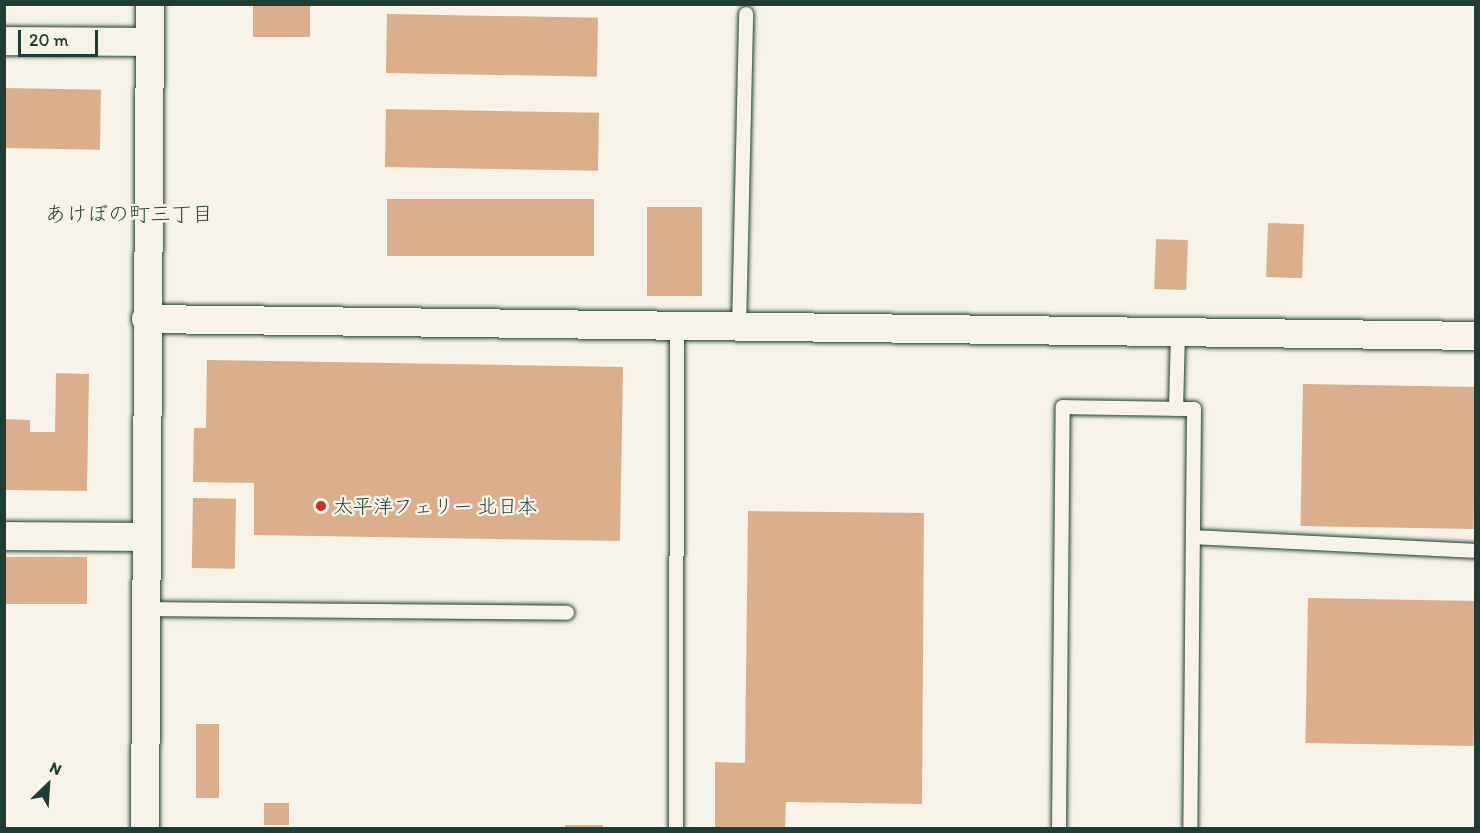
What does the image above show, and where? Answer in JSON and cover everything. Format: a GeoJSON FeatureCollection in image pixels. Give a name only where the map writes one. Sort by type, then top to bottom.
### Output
{"type":"FeatureCollection","features":[{"type":"Feature","properties":{"kind":"street"},"geometry":{"type":"LineString","coordinates":[[146,828],[144,537],[150,4]]}},
{"type":"Feature","properties":{"kind":"street"},"geometry":{"type":"LineString","coordinates":[[4,41],[149,42]]}},
{"type":"Feature","properties":{"kind":"street"},"geometry":{"type":"LineString","coordinates":[[146,319],[739,329],[1476,336]]}},
{"type":"Feature","properties":{"kind":"street"},"geometry":{"type":"LineString","coordinates":[[4,536],[144,537]]}},
{"type":"Feature","properties":{"kind":"lane"},"geometry":{"type":"LineString","coordinates":[[739,329],[746,14]]}},
{"type":"Feature","properties":{"kind":"lane"},"geometry":{"type":"LineString","coordinates":[[676,328],[676,828]]}},
{"type":"Feature","properties":{"kind":"lane"},"geometry":{"type":"LineString","coordinates":[[1176,409],[1178,334]]}},
{"type":"Feature","properties":{"kind":"lane"},"geometry":{"type":"LineString","coordinates":[[1059,828],[1063,407],[1194,409],[1190,828]]}},
{"type":"Feature","properties":{"kind":"lane"},"geometry":{"type":"LineString","coordinates":[[1193,537],[1476,551]]}},
{"type":"Feature","properties":{"kind":"lane"},"geometry":{"type":"LineString","coordinates":[[144,609],[567,613]]}},
{"type":"Feature","properties":{"kind":"building"},"geometry":{"type":"Polygon","coordinates":[[[253,4],[310,4],[310,37],[253,37],[253,4]]]}},
{"type":"Feature","properties":{"kind":"building"},"geometry":{"type":"Polygon","coordinates":[[[387,14],[598,18],[597,77],[386,73],[387,14]]]}},
{"type":"Feature","properties":{"kind":"building"},"geometry":{"type":"Polygon","coordinates":[[[4,88],[101,90],[100,150],[4,148],[4,88]]]}},
{"type":"Feature","properties":{"kind":"building"},"geometry":{"type":"Polygon","coordinates":[[[386,109],[599,113],[598,171],[385,167],[386,109]]]}},
{"type":"Feature","properties":{"kind":"building"},"geometry":{"type":"Polygon","coordinates":[[[387,199],[594,199],[594,256],[387,256],[387,199]]]}},
{"type":"Feature","properties":{"kind":"building"},"geometry":{"type":"Polygon","coordinates":[[[647,207],[702,207],[702,296],[647,296],[647,207]]]}},
{"type":"Feature","properties":{"kind":"building"},"geometry":{"type":"Polygon","coordinates":[[[1268,223],[1304,224],[1302,278],[1266,277],[1268,223]]]}},
{"type":"Feature","properties":{"kind":"building"},"geometry":{"type":"Polygon","coordinates":[[[1156,239],[1188,240],[1186,290],[1154,289],[1156,239]]]}},
{"type":"Feature","properties":{"kind":"building"},"geometry":{"type":"Polygon","coordinates":[[[207,360],[623,367],[620,541],[254,535],[254,483],[193,482],[194,428],[206,428],[207,360]]]}},
{"type":"Feature","properties":{"kind":"building"},"geometry":{"type":"Polygon","coordinates":[[[56,373],[89,374],[87,491],[4,490],[4,419],[30,420],[30,432],[55,432],[56,373]]]}},
{"type":"Feature","properties":{"kind":"building"},"geometry":{"type":"Polygon","coordinates":[[[1303,384],[1476,387],[1473,529],[1301,526],[1303,384]]]}},
{"type":"Feature","properties":{"kind":"building"},"geometry":{"type":"Polygon","coordinates":[[[193,498],[236,499],[235,569],[192,568],[193,498]]]}},
{"type":"Feature","properties":{"kind":"building"},"geometry":{"type":"Polygon","coordinates":[[[748,511],[924,513],[922,804],[786,802],[785,828],[715,828],[715,762],[745,763],[748,511]]]}},
{"type":"Feature","properties":{"kind":"building"},"geometry":{"type":"Polygon","coordinates":[[[4,557],[87,557],[87,604],[4,604],[4,557]]]}},
{"type":"Feature","properties":{"kind":"building"},"geometry":{"type":"Polygon","coordinates":[[[1308,598],[1476,601],[1473,746],[1305,743],[1308,598]]]}},
{"type":"Feature","properties":{"kind":"building"},"geometry":{"type":"Polygon","coordinates":[[[196,724],[219,724],[219,798],[196,798],[196,724]]]}},
{"type":"Feature","properties":{"kind":"building"},"geometry":{"type":"Polygon","coordinates":[[[264,803],[289,803],[289,825],[264,825],[264,803]]]}},
{"type":"Feature","properties":{"kind":"building"},"geometry":{"type":"Polygon","coordinates":[[[565,825],[603,825],[603,828],[565,828],[565,825]]]}},
{"type":"Feature","properties":{"kind":"place","name":"太平洋フェリー 北日本"},"geometry":{"type":"Point","coordinates":[321,506]}},
{"type":"Feature","properties":{"kind":"district","name":"あけぼの町三丁目"},"geometry":{"type":"Point","coordinates":[129,214]}}]}
